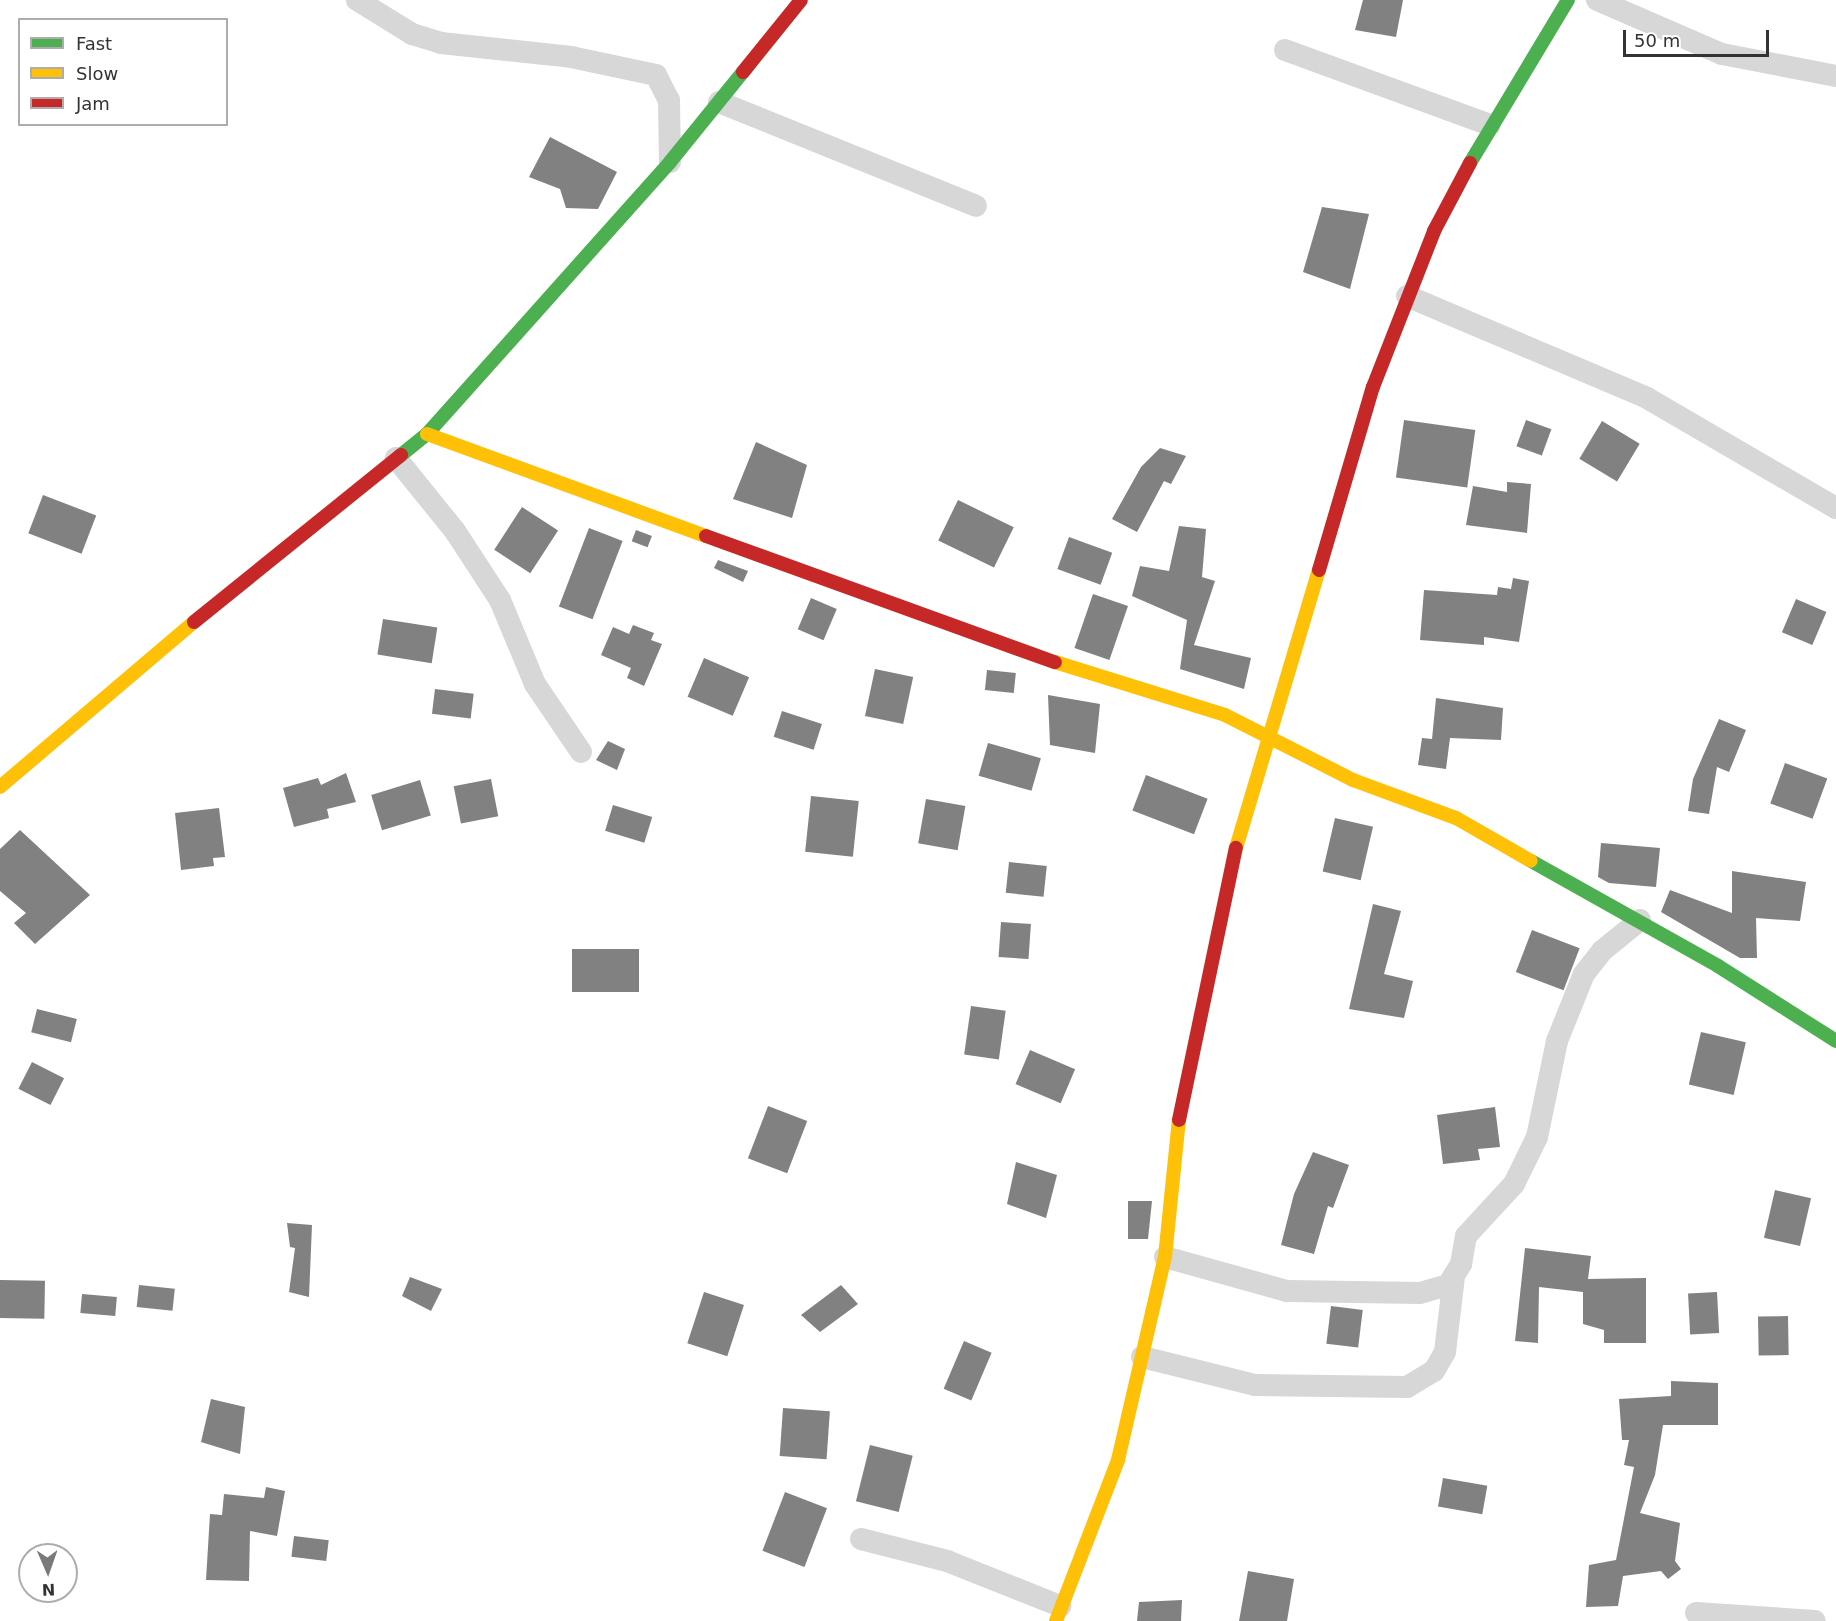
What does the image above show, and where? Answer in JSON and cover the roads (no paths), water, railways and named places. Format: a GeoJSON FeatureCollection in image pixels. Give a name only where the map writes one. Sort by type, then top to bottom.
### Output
{"type":"FeatureCollection","features":[{"type":"Feature","properties":{"kind":"street"},"geometry":{"type":"LineString","coordinates":[[357,0],[412,34],[441,43],[571,57],[656,75],[669,100],[670,162]]}},
{"type":"Feature","properties":{"kind":"street"},"geometry":{"type":"LineString","coordinates":[[0,787],[427,434],[670,162],[801,0]]}},
{"type":"Feature","properties":{"kind":"street"},"geometry":{"type":"LineString","coordinates":[[861,1539],[947,1561],[1058,1614],[1118,1460],[1165,1257],[1180,1113],[1234,853],[1270,739],[1298,630],[1407,296],[1490,125],[1568,0]]}},
{"type":"Feature","properties":{"kind":"street"},"geometry":{"type":"LineString","coordinates":[[1596,0],[1722,54],[1836,76]]}},
{"type":"Feature","properties":{"kind":"street"},"geometry":{"type":"LineString","coordinates":[[1285,50],[1490,125]]}},
{"type":"Feature","properties":{"kind":"street"},"geometry":{"type":"LineString","coordinates":[[719,102],[976,206]]}},
{"type":"Feature","properties":{"kind":"street"},"geometry":{"type":"LineString","coordinates":[[1407,296],[1647,398],[1836,508]]}},
{"type":"Feature","properties":{"kind":"street"},"geometry":{"type":"LineString","coordinates":[[427,434],[1030,654],[1225,715],[1353,780],[1456,818],[1640,920],[1836,1041]]}},
{"type":"Feature","properties":{"kind":"street"},"geometry":{"type":"LineString","coordinates":[[396,458],[455,531],[500,600],[535,684],[581,752]]}},
{"type":"Feature","properties":{"kind":"street"},"geometry":{"type":"LineString","coordinates":[[1142,1357],[1255,1384],[1407,1387],[1434,1371],[1445,1352],[1454,1276],[1466,1236],[1514,1184],[1537,1137],[1557,1041],[1584,974],[1602,951],[1640,920]]}},
{"type":"Feature","properties":{"kind":"street"},"geometry":{"type":"LineString","coordinates":[[1165,1257],[1287,1291],[1420,1293],[1448,1285],[1454,1276]]}},
{"type":"Feature","properties":{"kind":"street"},"geometry":{"type":"LineString","coordinates":[[1695,1613],[1815,1621]]}}]}
